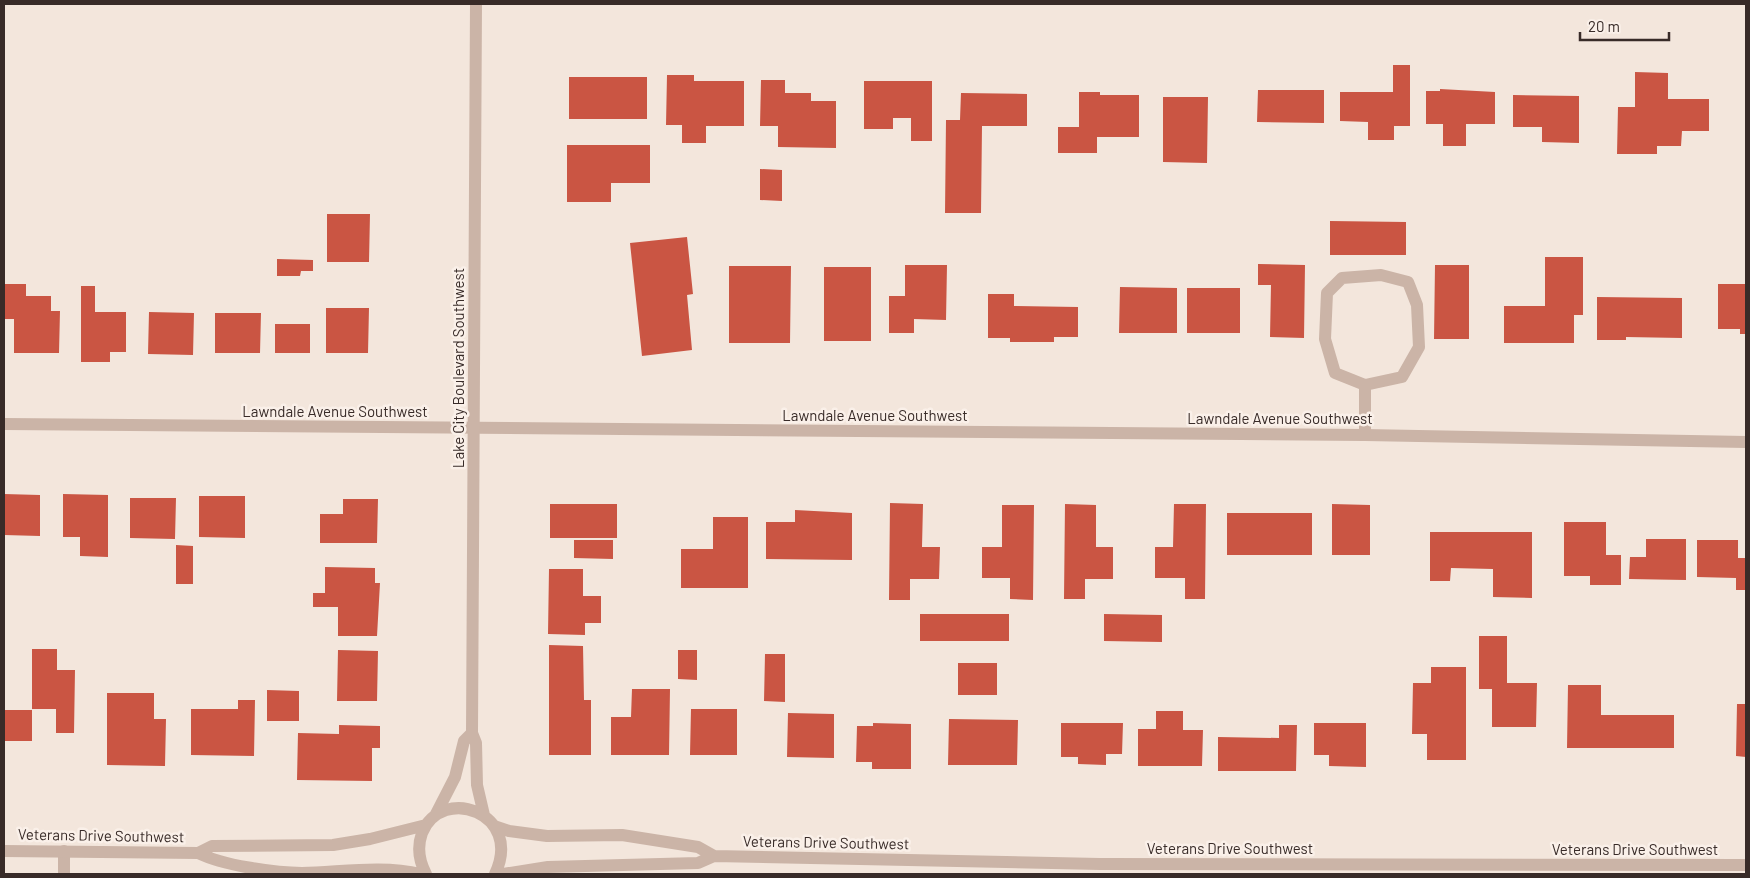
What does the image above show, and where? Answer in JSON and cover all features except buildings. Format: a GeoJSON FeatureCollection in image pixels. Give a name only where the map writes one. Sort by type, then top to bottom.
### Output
{"type":"FeatureCollection","features":[{"type":"Feature","properties":{"kind":"street","name":"Lake City Boulevard Southwest"},"geometry":{"type":"LineString","coordinates":[[476,4],[472,733],[476,743],[477,785],[484,815]]}},
{"type":"Feature","properties":{"kind":"street"},"geometry":{"type":"LineString","coordinates":[[1381,275],[1408,282],[1417,305],[1419,348],[1402,377],[1365,385],[1335,373],[1325,338],[1327,293],[1342,278],[1381,275]]}},
{"type":"Feature","properties":{"kind":"street"},"geometry":{"type":"LineString","coordinates":[[1365,385],[1365,435]]}},
{"type":"Feature","properties":{"kind":"street","name":"Lawndale Avenue Southwest"},"geometry":{"type":"LineString","coordinates":[[4,424],[1365,435],[1746,442]]}},
{"type":"Feature","properties":{"kind":"street","name":"Lake City Boulevard Southwest"},"geometry":{"type":"LineString","coordinates":[[426,825],[436,814],[455,777],[464,741],[472,733]]}},
{"type":"Feature","properties":{"kind":"street"},"geometry":{"type":"LineString","coordinates":[[436,814],[462,808],[484,815],[494,826],[500,838],[502,851],[495,874]]}},
{"type":"Feature","properties":{"kind":"street"},"geometry":{"type":"LineString","coordinates":[[426,825],[420,840],[419,852],[421,866],[426,874]]}},
{"type":"Feature","properties":{"kind":"street","name":"Veterans Drive Southwest"},"geometry":{"type":"LineString","coordinates":[[198,853],[212,846],[333,845],[426,825]]}},
{"type":"Feature","properties":{"kind":"street","name":"Veterans Drive Southwest"},"geometry":{"type":"LineString","coordinates":[[494,826],[528,835],[622,835],[698,847],[714,856]]}},
{"type":"Feature","properties":{"kind":"street","name":"Veterans Drive Southwest"},"geometry":{"type":"LineString","coordinates":[[4,851],[198,853],[214,861],[299,873],[372,868],[397,869],[421,874]]}},
{"type":"Feature","properties":{"kind":"street"},"geometry":{"type":"LineString","coordinates":[[64,851],[64,874]]}},
{"type":"Feature","properties":{"kind":"street","name":"Veterans Drive Southwest"},"geometry":{"type":"LineString","coordinates":[[503,874],[548,867],[698,863],[714,856],[1325,869],[1693,870],[1746,865]]}}]}
